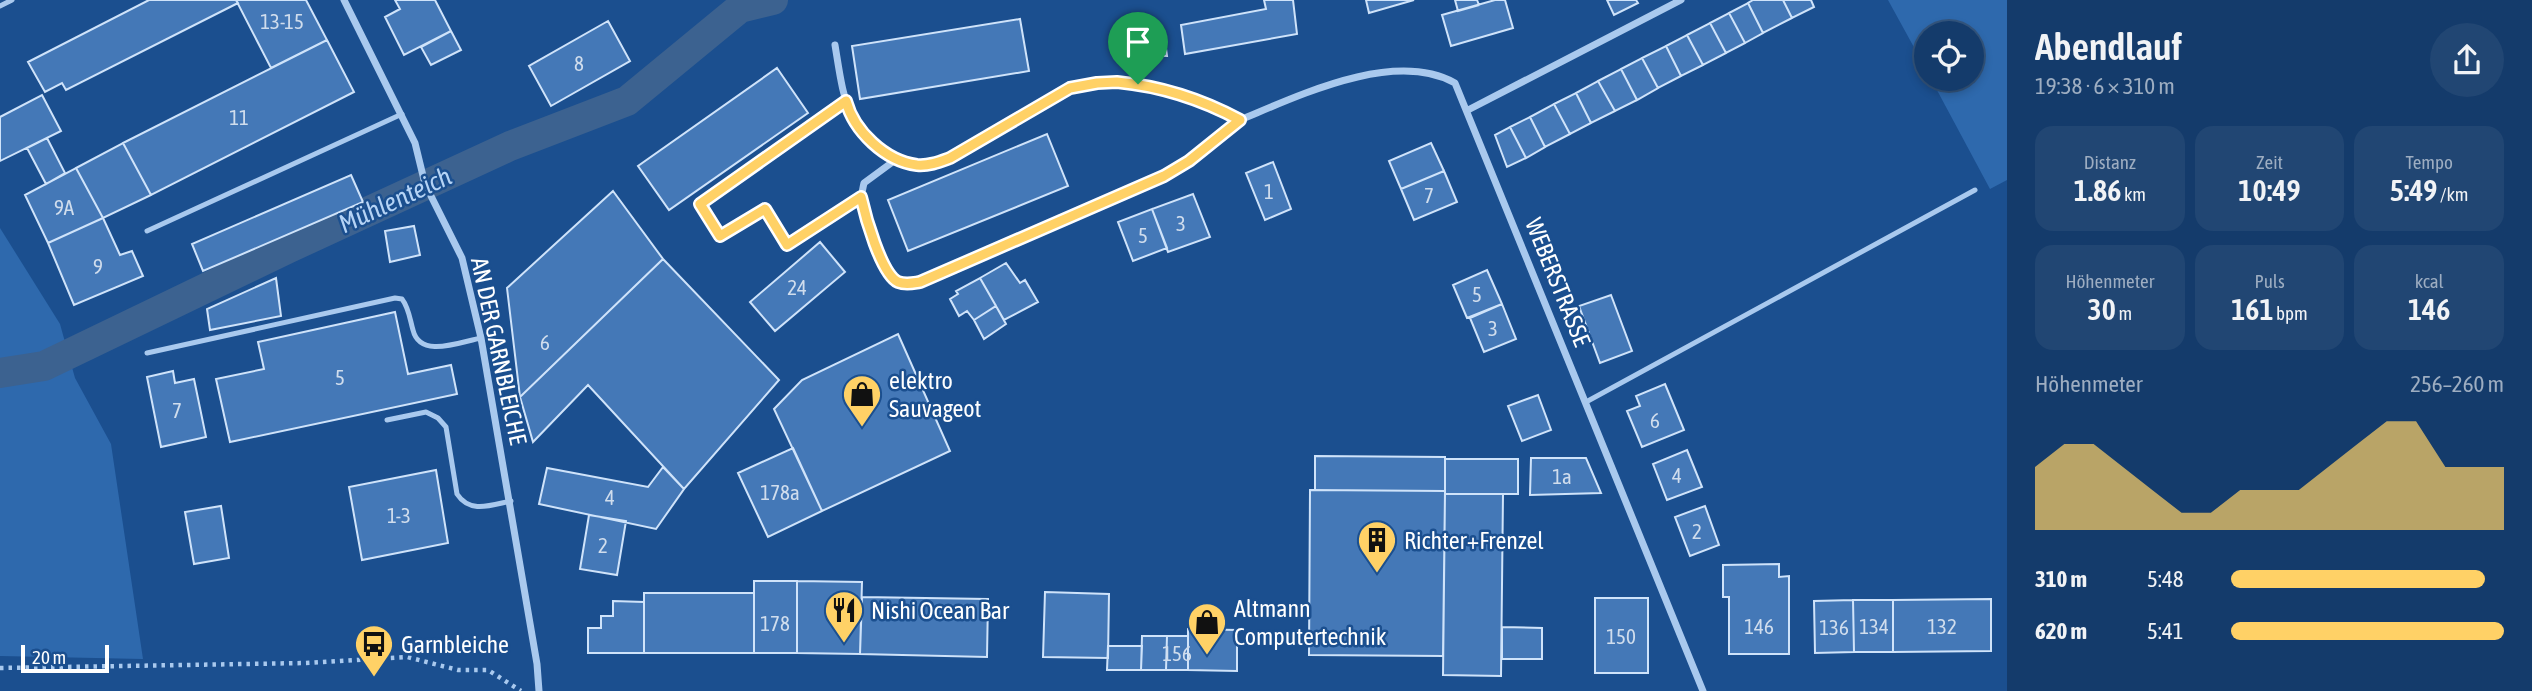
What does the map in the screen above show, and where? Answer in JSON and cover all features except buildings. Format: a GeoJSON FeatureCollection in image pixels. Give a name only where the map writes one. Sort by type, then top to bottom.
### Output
{"type":"FeatureCollection","features":[{"type":"Feature","properties":{"kind":"street","name":"AN DER GARNBLEICHE"},"geometry":{"type":"LineString","coordinates":[[344,0],[402,114],[415,143],[425,184],[462,258],[481,338],[510,501],[539,691]]}},
{"type":"Feature","properties":{"kind":"street"},"geometry":{"type":"LineString","coordinates":[[1468,110],[1681,0]]}},
{"type":"Feature","properties":{"kind":"street"},"geometry":{"type":"LineString","coordinates":[[835,45],[849,111],[862,133],[880,148],[916,165],[932,164],[950,158],[1070,88],[1097,83],[1138,84],[1159,89],[1240,120]]}},
{"type":"Feature","properties":{"kind":"street","name":"WEBERSTRASSE"},"geometry":{"type":"LineString","coordinates":[[861,197],[887,272],[896,282],[920,282],[1164,176],[1189,161],[1240,120],[1321,86],[1347,79],[1394,73],[1443,76],[1455,83],[1703,691]]}},
{"type":"Feature","properties":{"kind":"street"},"geometry":{"type":"LineString","coordinates":[[861,197],[864,183],[898,158]]}},
{"type":"Feature","properties":{"kind":"lane"},"geometry":{"type":"LineString","coordinates":[[0,6],[12,0]]}},
{"type":"Feature","properties":{"kind":"lane"},"geometry":{"type":"LineString","coordinates":[[846,101],[700,204],[720,236],[765,209],[787,245],[861,197]]}},
{"type":"Feature","properties":{"kind":"lane"},"geometry":{"type":"LineString","coordinates":[[147,231],[402,114]]}},
{"type":"Feature","properties":{"kind":"lane"},"geometry":{"type":"LineString","coordinates":[[1586,401],[1975,190]]}},
{"type":"Feature","properties":{"kind":"lane"},"geometry":{"type":"LineString","coordinates":[[146,353],[395,298],[402,299],[406,304],[414,337],[421,345],[431,347],[481,338]]}},
{"type":"Feature","properties":{"kind":"lane"},"geometry":{"type":"LineString","coordinates":[[387,420],[426,412],[438,418],[446,427],[457,494],[463,503],[476,508],[510,501]]}},
{"type":"Feature","properties":{"kind":"path"},"geometry":{"type":"LineString","coordinates":[[0,668],[306,663],[407,657],[458,670],[488,670],[521,691]]}},
{"type":"Feature","properties":{"kind":"shaded area"},"geometry":{"type":"Polygon","coordinates":[[[1888,0],[2007,0],[2007,180],[1990,189],[1937,91],[1984,91],[1984,21],[1914,21],[1914,47],[1888,0]]]}},
{"type":"Feature","properties":{"kind":"shaded area"},"geometry":{"type":"Polygon","coordinates":[[[0,228],[60,324],[75,378],[111,444],[143,659],[0,656],[0,228]]]}},
{"type":"Feature","properties":{"kind":"waterway","name":"Mühlenteich"},"geometry":{"type":"LineString","coordinates":[[0,373],[44,366],[289,248],[510,146],[627,101],[740,8],[773,0]]}},
{"type":"Feature","properties":{"kind":"place","name":"elektro Sauvageot"},"geometry":{"type":"Point","coordinates":[862,428]}},
{"type":"Feature","properties":{"kind":"place","name":"Richter+Frenzel"},"geometry":{"type":"Point","coordinates":[1377,574]}},
{"type":"Feature","properties":{"kind":"place","name":"Nishi Ocean Bar"},"geometry":{"type":"Point","coordinates":[844,644]}},
{"type":"Feature","properties":{"kind":"place","name":"Altmann Computertechnik"},"geometry":{"type":"Point","coordinates":[1207,656]}},
{"type":"Feature","properties":{"kind":"place","name":"Garnbleiche"},"geometry":{"type":"Point","coordinates":[374,678]}},
{"type":"Feature","properties":{"kind":"route"},"geometry":{"type":"LineString","coordinates":[[1097,83],[1138,84],[1159,89],[1240,120],[1189,161],[1164,176],[920,282],[896,282],[887,272],[861,197],[787,245],[765,209],[720,236],[700,204],[846,101],[862,133],[880,148],[916,165],[932,164],[950,158],[1070,88],[1097,83]]}}]}
